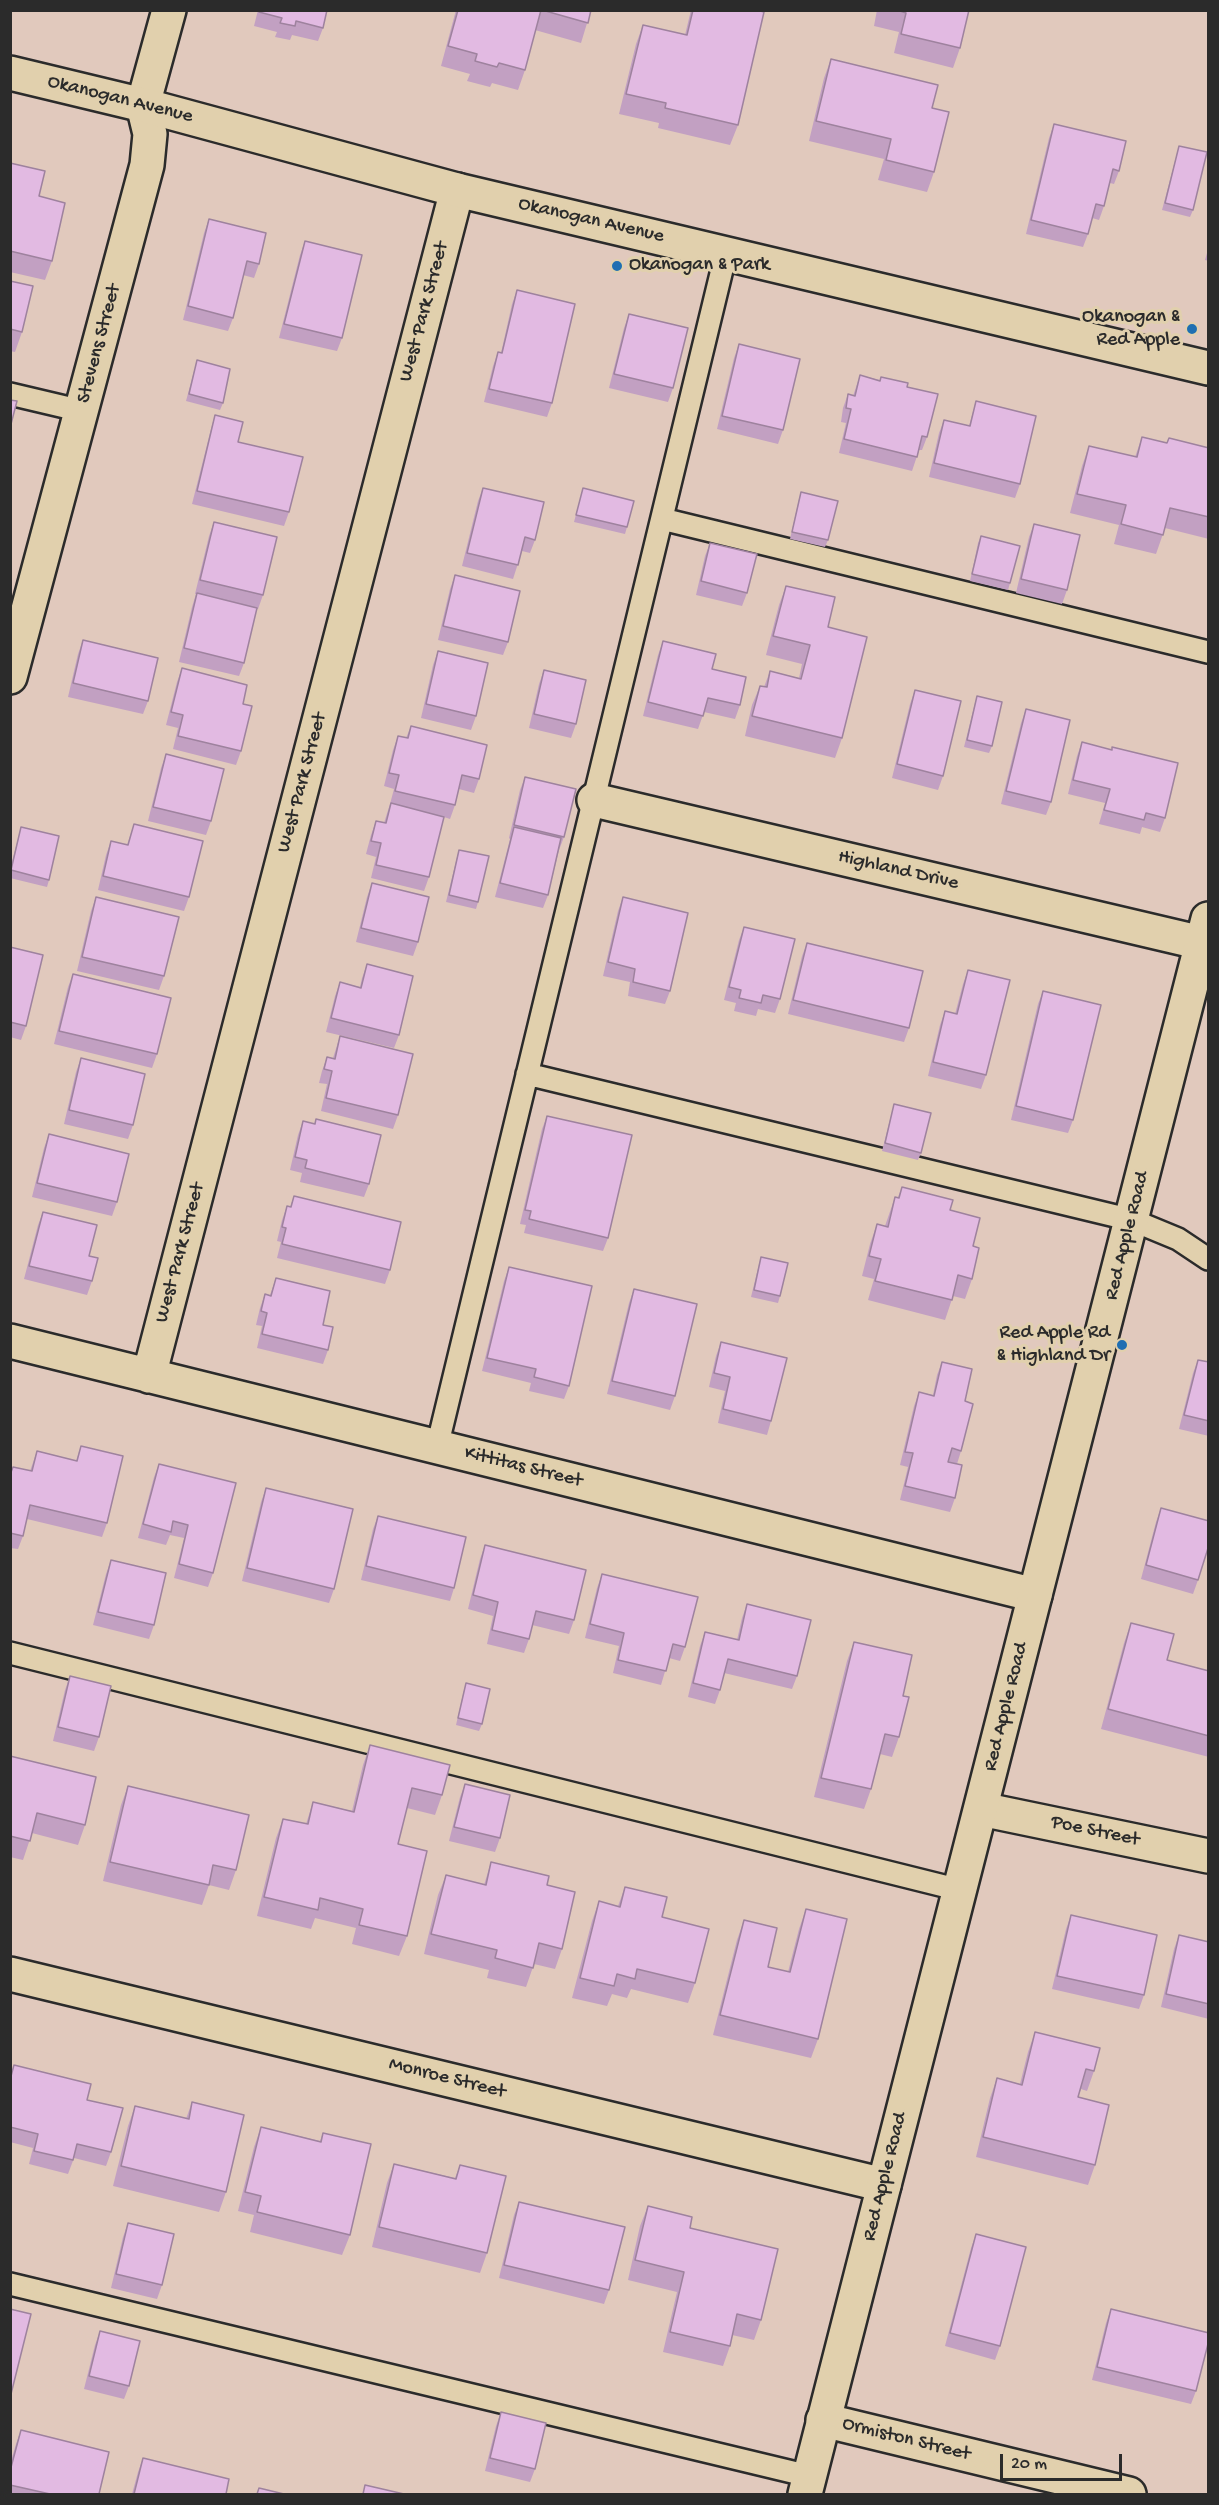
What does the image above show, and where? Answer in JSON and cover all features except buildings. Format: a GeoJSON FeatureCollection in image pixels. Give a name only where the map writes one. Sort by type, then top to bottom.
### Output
{"type":"FeatureCollection","features":[{"type":"Feature","properties":{"kind":"street","name":"Stevens Street"},"geometry":{"type":"LineString","coordinates":[[10,677],[147,165],[150,134],[143,105],[170,10]]}},
{"type":"Feature","properties":{"kind":"street","name":"Okanogan Avenue"},"geometry":{"type":"LineString","coordinates":[[10,73],[143,105],[457,190],[1209,368]]}},
{"type":"Feature","properties":{"kind":"street","name":"West Park Street"},"geometry":{"type":"LineString","coordinates":[[149,1376],[457,190]]}},
{"type":"Feature","properties":{"kind":"street","name":"Highland Drive"},"geometry":{"type":"LineString","coordinates":[[594,800],[1205,931]]}},
{"type":"Feature","properties":{"kind":"street","name":"Red Apple Road"},"geometry":{"type":"LineString","coordinates":[[807,2485],[1205,931]]}},
{"type":"Feature","properties":{"kind":"street","name":"Kittitas Street"},"geometry":{"type":"LineString","coordinates":[[10,1341],[1035,1595]]}},
{"type":"Feature","properties":{"kind":"street","name":"Poe Street"},"geometry":{"type":"LineString","coordinates":[[981,1809],[1209,1856]]}},
{"type":"Feature","properties":{"kind":"street","name":"Monroe Street"},"geometry":{"type":"LineString","coordinates":[[10,1974],[884,2185]]}},
{"type":"Feature","properties":{"kind":"street","name":"Ormiston Street"},"geometry":{"type":"LineString","coordinates":[[824,2420],[1129,2494]]}},
{"type":"Feature","properties":{"kind":"lane"},"geometry":{"type":"LineString","coordinates":[[437,1447],[726,254]]}},
{"type":"Feature","properties":{"kind":"lane"},"geometry":{"type":"LineString","coordinates":[[10,394],[82,411]]}},
{"type":"Feature","properties":{"kind":"lane"},"geometry":{"type":"LineString","coordinates":[[662,519],[1209,652]]}},
{"type":"Feature","properties":{"kind":"lane"},"geometry":{"type":"LineString","coordinates":[[527,1074],[1132,1220],[1178,1239],[1209,1259]]}},
{"type":"Feature","properties":{"kind":"lane"},"geometry":{"type":"LineString","coordinates":[[10,1653],[960,1890]]}},
{"type":"Feature","properties":{"kind":"lane"},"geometry":{"type":"LineString","coordinates":[[10,2284],[807,2485]]}},
{"type":"Feature","properties":{"kind":"place","name":"Okanogan & Park"},"geometry":{"type":"Point","coordinates":[617,266]}},
{"type":"Feature","properties":{"kind":"place","name":"Okanogan & Red Apple"},"geometry":{"type":"Point","coordinates":[1192,329]}},
{"type":"Feature","properties":{"kind":"place","name":"Red Apple Rd & Highland Dr"},"geometry":{"type":"Point","coordinates":[1122,1345]}}]}
